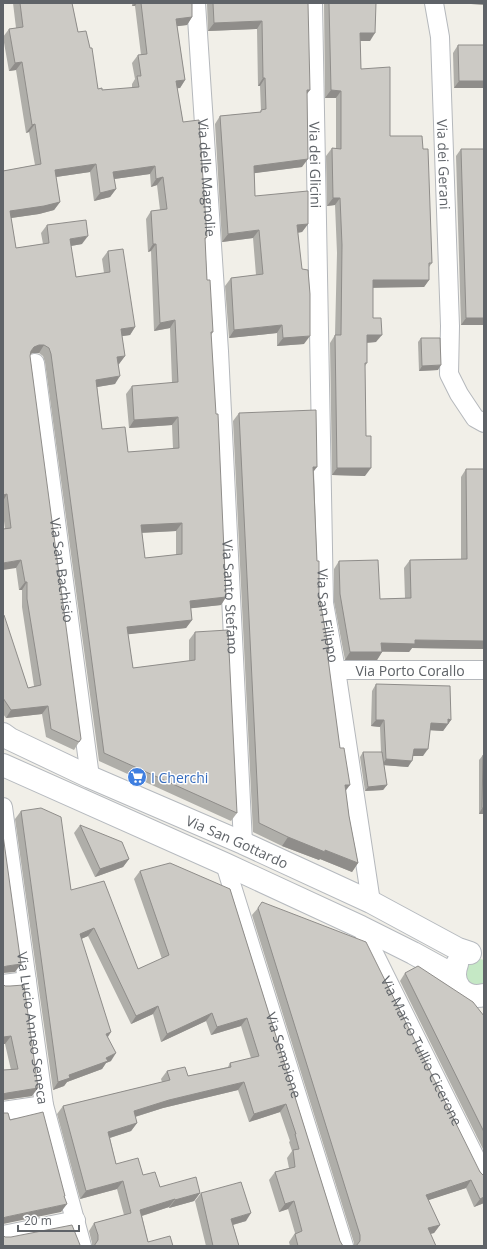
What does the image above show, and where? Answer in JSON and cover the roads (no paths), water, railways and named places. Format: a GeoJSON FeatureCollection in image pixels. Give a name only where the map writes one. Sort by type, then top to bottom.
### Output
{"type":"FeatureCollection","features":[{"type":"Feature","properties":{"kind":"main road","name":"Via San Gottardo"},"geometry":{"type":"LineString","coordinates":[[3,734],[10,739],[90,777],[243,843],[371,902],[458,949],[477,953]]}},
{"type":"Feature","properties":{"kind":"main road","name":"Via San Gottardo"},"geometry":{"type":"LineString","coordinates":[[3,765],[225,864],[361,927],[444,970],[455,978],[458,985],[464,992],[472,996],[484,996]]}},
{"type":"Feature","properties":{"kind":"main road"},"geometry":{"type":"LineString","coordinates":[[455,978],[457,964],[463,957],[477,953]]}},
{"type":"Feature","properties":{"kind":"street","name":"Via delle Magnolie"},"geometry":{"type":"LineString","coordinates":[[196,3],[219,352]]}},
{"type":"Feature","properties":{"kind":"street","name":"Via dei Glicini"},"geometry":{"type":"LineString","coordinates":[[313,3],[319,326]]}},
{"type":"Feature","properties":{"kind":"street","name":"Via dei Gerani"},"geometry":{"type":"LineString","coordinates":[[434,3],[440,37],[450,326],[449,374],[459,394],[475,418],[484,423]]}},
{"type":"Feature","properties":{"kind":"street","name":"Via San Filippo"},"geometry":{"type":"LineString","coordinates":[[319,326],[324,603],[336,670],[371,902]]}},
{"type":"Feature","properties":{"kind":"street","name":"Via Santo Stefano"},"geometry":{"type":"LineString","coordinates":[[219,352],[243,843]]}},
{"type":"Feature","properties":{"kind":"street","name":"Via San Bachisio"},"geometry":{"type":"LineString","coordinates":[[34,363],[90,777]]}},
{"type":"Feature","properties":{"kind":"street","name":"Via Porto Corallo"},"geometry":{"type":"LineString","coordinates":[[336,670],[484,670]]}},
{"type":"Feature","properties":{"kind":"street","name":"Via Lucio Anneo Seneca"},"geometry":{"type":"LineString","coordinates":[[3,807],[44,1105],[82,1246]]}},
{"type":"Feature","properties":{"kind":"street","name":"Via Sempione"},"geometry":{"type":"LineString","coordinates":[[225,864],[344,1246]]}},
{"type":"Feature","properties":{"kind":"street","name":"Via Marco Tullio Cicerone"},"geometry":{"type":"LineString","coordinates":[[361,927],[484,1175]]}},
{"type":"Feature","properties":{"kind":"street"},"geometry":{"type":"LineString","coordinates":[[3,984],[27,981]]}},
{"type":"Feature","properties":{"kind":"street"},"geometry":{"type":"LineString","coordinates":[[3,1111],[44,1105]]}},
{"type":"Feature","properties":{"kind":"street"},"geometry":{"type":"LineString","coordinates":[[3,1235],[76,1220]]}},
{"type":"Feature","properties":{"kind":"place","name":"I Cherchi"},"geometry":{"type":"Point","coordinates":[137,777]}}]}
